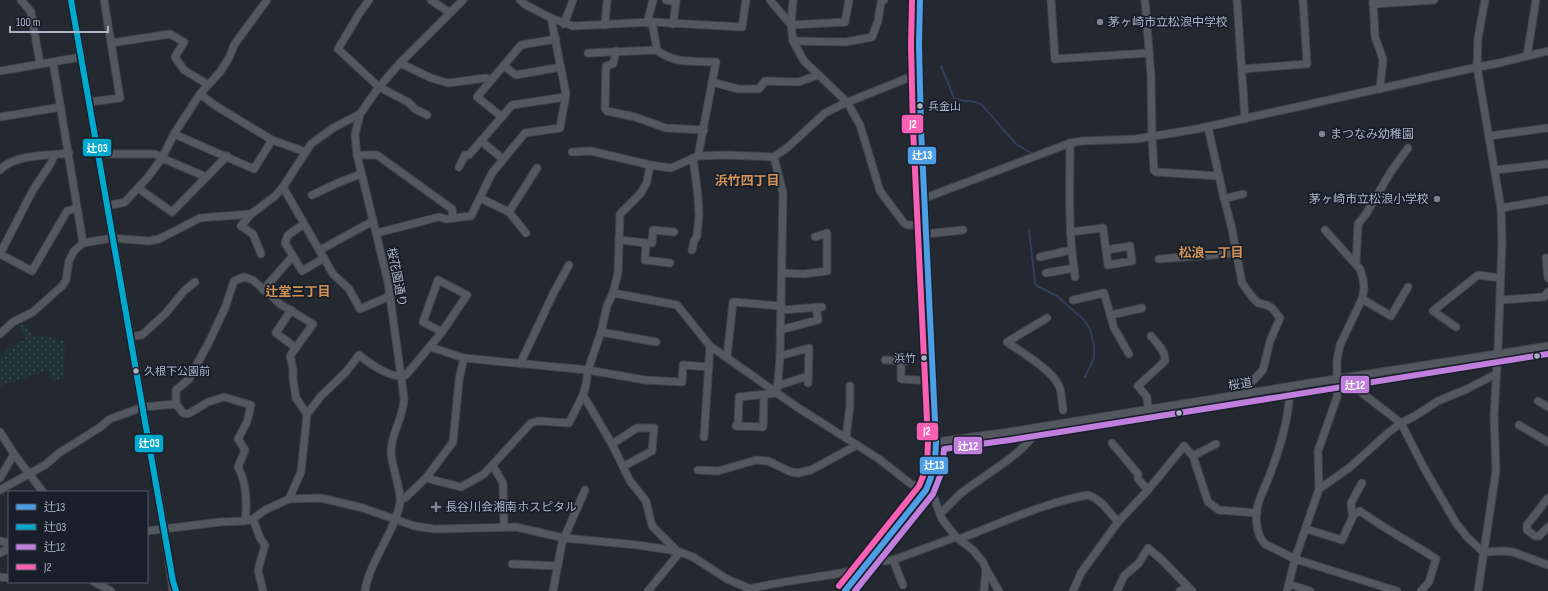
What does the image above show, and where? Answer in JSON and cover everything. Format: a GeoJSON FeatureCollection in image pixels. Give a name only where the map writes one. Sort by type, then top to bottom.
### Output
{"type":"FeatureCollection","features":[{"type":"Feature","properties":{"kind":"street"},"geometry":{"type":"LineString","coordinates":[[22,0],[32,12],[40,64]]}},
{"type":"Feature","properties":{"kind":"street"},"geometry":{"type":"LineString","coordinates":[[71,0],[175,591]]}},
{"type":"Feature","properties":{"kind":"street"},"geometry":{"type":"LineString","coordinates":[[89,102],[120,98],[104,0]]}},
{"type":"Feature","properties":{"kind":"street"},"geometry":{"type":"LineString","coordinates":[[106,204],[112,205],[124,202],[138,188],[162,157],[174,134],[200,94],[207,84],[220,72],[229,58],[234,45],[267,0]]}},
{"type":"Feature","properties":{"kind":"street"},"geometry":{"type":"LineString","coordinates":[[369,0],[338,49],[380,87],[408,102],[415,109],[427,115]]}},
{"type":"Feature","properties":{"kind":"street"},"geometry":{"type":"LineString","coordinates":[[431,0],[450,13]]}},
{"type":"Feature","properties":{"kind":"street","name":"桜花園通り"},"geometry":{"type":"LineString","coordinates":[[365,591],[368,576],[395,519],[400,498],[391,453],[394,435],[404,406],[402,376],[390,296],[377,233],[361,174],[355,135],[360,114],[380,87],[400,63],[463,0]]}},
{"type":"Feature","properties":{"kind":"street"},"geometry":{"type":"LineString","coordinates":[[520,0],[526,5],[564,24],[573,26],[649,23],[742,27],[746,0]]}},
{"type":"Feature","properties":{"kind":"street"},"geometry":{"type":"LineString","coordinates":[[564,24],[573,0]]}},
{"type":"Feature","properties":{"kind":"street"},"geometry":{"type":"LineString","coordinates":[[605,25],[607,0]]}},
{"type":"Feature","properties":{"kind":"street"},"geometry":{"type":"LineString","coordinates":[[653,0],[649,23],[657,50]]}},
{"type":"Feature","properties":{"kind":"street"},"geometry":{"type":"LineString","coordinates":[[666,0],[676,1],[672,24]]}},
{"type":"Feature","properties":{"kind":"street"},"geometry":{"type":"LineString","coordinates":[[770,0],[791,25]]}},
{"type":"Feature","properties":{"kind":"street"},"geometry":{"type":"LineString","coordinates":[[793,0],[791,25],[793,40],[804,61],[847,102],[860,125],[880,191],[886,202],[908,225],[926,224]]}},
{"type":"Feature","properties":{"kind":"street"},"geometry":{"type":"LineString","coordinates":[[791,25],[845,22],[849,0]]}},
{"type":"Feature","properties":{"kind":"street"},"geometry":{"type":"LineString","coordinates":[[793,40],[846,42],[872,37],[878,21],[881,2],[884,0]]}},
{"type":"Feature","properties":{"kind":"street"},"geometry":{"type":"LineString","coordinates":[[845,591],[926,490],[936,459],[920,73],[920,0]]}},
{"type":"Feature","properties":{"kind":"street"},"geometry":{"type":"LineString","coordinates":[[1051,0],[1055,59],[1149,53]]}},
{"type":"Feature","properties":{"kind":"street"},"geometry":{"type":"LineString","coordinates":[[1145,0],[1154,170],[1156,172],[1219,176]]}},
{"type":"Feature","properties":{"kind":"street"},"geometry":{"type":"LineString","coordinates":[[1237,0],[1245,119]]}},
{"type":"Feature","properties":{"kind":"street"},"geometry":{"type":"LineString","coordinates":[[1242,69],[1307,64],[1303,0]]}},
{"type":"Feature","properties":{"kind":"street"},"geometry":{"type":"LineString","coordinates":[[1380,89],[1383,59],[1375,37],[1373,2],[1434,0]]}},
{"type":"Feature","properties":{"kind":"street"},"geometry":{"type":"LineString","coordinates":[[1478,591],[1496,471],[1494,424],[1502,242],[1501,208],[1477,67],[1478,38],[1485,0]]}},
{"type":"Feature","properties":{"kind":"street"},"geometry":{"type":"LineString","coordinates":[[1527,56],[1536,0]]}},
{"type":"Feature","properties":{"kind":"street"},"geometry":{"type":"LineString","coordinates":[[377,233],[439,217],[446,219],[471,216],[489,179],[503,159],[525,133],[560,128],[565,97],[552,18]]}},
{"type":"Feature","properties":{"kind":"street"},"geometry":{"type":"LineString","coordinates":[[111,43],[170,34],[184,42],[175,57],[184,70],[207,84]]}},
{"type":"Feature","properties":{"kind":"street"},"geometry":{"type":"LineString","coordinates":[[502,117],[477,97],[521,46],[556,38]]}},
{"type":"Feature","properties":{"kind":"street"},"geometry":{"type":"LineString","coordinates":[[588,53],[657,50],[674,60],[716,62],[704,130],[696,157],[699,215],[697,236],[692,250]]}},
{"type":"Feature","properties":{"kind":"street"},"geometry":{"type":"LineString","coordinates":[[616,51],[613,64],[606,66],[605,108],[607,111],[636,117],[666,128],[704,130]]}},
{"type":"Feature","properties":{"kind":"street"},"geometry":{"type":"LineString","coordinates":[[925,198],[1070,143],[1082,141],[1136,139],[1208,127],[1548,51]]}},
{"type":"Feature","properties":{"kind":"street"},"geometry":{"type":"LineString","coordinates":[[0,71],[81,58]]}},
{"type":"Feature","properties":{"kind":"street"},"geometry":{"type":"LineString","coordinates":[[53,62],[83,243]]}},
{"type":"Feature","properties":{"kind":"street"},"geometry":{"type":"LineString","coordinates":[[400,63],[431,78],[448,83],[486,78],[491,80]]}},
{"type":"Feature","properties":{"kind":"street"},"geometry":{"type":"LineString","coordinates":[[504,66],[516,75],[561,68]]}},
{"type":"Feature","properties":{"kind":"street"},"geometry":{"type":"LineString","coordinates":[[572,152],[591,151],[650,165],[671,168],[696,157],[725,155],[774,157],[788,147],[825,113],[847,102],[920,73]]}},
{"type":"Feature","properties":{"kind":"street"},"geometry":{"type":"LineString","coordinates":[[712,82],[738,89],[759,89],[765,81],[798,82],[819,75]]}},
{"type":"Feature","properties":{"kind":"street"},"geometry":{"type":"LineString","coordinates":[[200,94],[216,106],[272,140],[306,152]]}},
{"type":"Feature","properties":{"kind":"street"},"geometry":{"type":"LineString","coordinates":[[459,167],[465,155],[469,155],[512,105],[565,97]]}},
{"type":"Feature","properties":{"kind":"street"},"geometry":{"type":"LineString","coordinates":[[0,118],[61,107]]}},
{"type":"Feature","properties":{"kind":"street"},"geometry":{"type":"LineString","coordinates":[[261,254],[253,234],[241,226],[251,214],[275,196],[283,187],[311,144],[332,128],[360,114]]}},
{"type":"Feature","properties":{"kind":"street"},"geometry":{"type":"LineString","coordinates":[[1208,127],[1237,253],[1242,283],[1248,293],[1258,303],[1268,305],[1280,318],[1270,341],[1263,370],[1246,388],[1244,394]]}},
{"type":"Feature","properties":{"kind":"street"},"geometry":{"type":"LineString","coordinates":[[1489,136],[1548,128]]}},
{"type":"Feature","properties":{"kind":"street"},"geometry":{"type":"LineString","coordinates":[[174,134],[254,169],[272,140]]}},
{"type":"Feature","properties":{"kind":"street"},"geometry":{"type":"LineString","coordinates":[[481,141],[503,159]]}},
{"type":"Feature","properties":{"kind":"street"},"geometry":{"type":"LineString","coordinates":[[1070,143],[1070,232],[1075,277]]}},
{"type":"Feature","properties":{"kind":"street"},"geometry":{"type":"LineString","coordinates":[[1356,264],[1358,224],[1366,214],[1390,173],[1408,148]]}},
{"type":"Feature","properties":{"kind":"street"},"geometry":{"type":"LineString","coordinates":[[0,170],[6,164],[15,160],[69,153]]}},
{"type":"Feature","properties":{"kind":"street"},"geometry":{"type":"LineString","coordinates":[[98,154],[154,154],[206,177]]}},
{"type":"Feature","properties":{"kind":"street"},"geometry":{"type":"LineString","coordinates":[[54,155],[51,163],[33,190],[0,254],[32,271],[67,211],[78,208]]}},
{"type":"Feature","properties":{"kind":"street"},"geometry":{"type":"LineString","coordinates":[[357,155],[377,155],[452,209],[453,218]]}},
{"type":"Feature","properties":{"kind":"street"},"geometry":{"type":"LineString","coordinates":[[138,188],[172,212],[227,156]]}},
{"type":"Feature","properties":{"kind":"street"},"geometry":{"type":"LineString","coordinates":[[774,157],[783,193],[780,356],[777,390]]}},
{"type":"Feature","properties":{"kind":"street"},"geometry":{"type":"LineString","coordinates":[[1495,170],[1548,164]]}},
{"type":"Feature","properties":{"kind":"street"},"geometry":{"type":"LineString","coordinates":[[426,478],[461,487],[484,474],[493,466],[531,423],[538,421],[569,423],[583,395],[588,370],[602,332],[607,306],[613,293],[618,273],[620,214],[641,193],[647,182],[650,165]]}},
{"type":"Feature","properties":{"kind":"street"},"geometry":{"type":"LineString","coordinates":[[509,212],[537,168]]}},
{"type":"Feature","properties":{"kind":"street"},"geometry":{"type":"LineString","coordinates":[[312,195],[361,174]]}},
{"type":"Feature","properties":{"kind":"street"},"geometry":{"type":"LineString","coordinates":[[283,187],[333,274],[349,289],[360,309],[390,296]]}},
{"type":"Feature","properties":{"kind":"street"},"geometry":{"type":"LineString","coordinates":[[1224,199],[1243,194]]}},
{"type":"Feature","properties":{"kind":"street"},"geometry":{"type":"LineString","coordinates":[[480,198],[509,212],[526,233]]}},
{"type":"Feature","properties":{"kind":"street"},"geometry":{"type":"LineString","coordinates":[[1501,208],[1548,200]]}},
{"type":"Feature","properties":{"kind":"street"},"geometry":{"type":"LineString","coordinates":[[0,334],[13,322],[33,312],[62,286],[66,280],[69,261],[74,251],[83,243],[112,238],[149,241],[159,239],[200,218],[251,214]]}},
{"type":"Feature","properties":{"kind":"street"},"geometry":{"type":"LineString","coordinates":[[320,250],[373,221]]}},
{"type":"Feature","properties":{"kind":"street"},"geometry":{"type":"LineString","coordinates":[[304,224],[288,235],[285,243],[302,271],[324,258]]}},
{"type":"Feature","properties":{"kind":"street"},"geometry":{"type":"LineString","coordinates":[[1070,232],[1102,225],[1106,250]]}},
{"type":"Feature","properties":{"kind":"street"},"geometry":{"type":"LineString","coordinates":[[620,240],[652,243],[653,230],[674,232]]}},
{"type":"Feature","properties":{"kind":"street"},"geometry":{"type":"LineString","coordinates":[[926,234],[963,230]]}},
{"type":"Feature","properties":{"kind":"street"},"geometry":{"type":"LineString","coordinates":[[1310,591],[1288,588],[1295,559],[1319,489],[1318,451],[1337,397],[1337,360],[1340,345],[1362,299],[1364,289],[1360,270],[1325,230]]}},
{"type":"Feature","properties":{"kind":"street"},"geometry":{"type":"LineString","coordinates":[[782,273],[804,274],[827,272],[827,233],[815,237]]}},
{"type":"Feature","properties":{"kind":"street"},"geometry":{"type":"LineString","coordinates":[[646,243],[645,260],[670,263]]}},
{"type":"Feature","properties":{"kind":"street"},"geometry":{"type":"LineString","coordinates":[[1040,257],[1071,250]]}},
{"type":"Feature","properties":{"kind":"street"},"geometry":{"type":"LineString","coordinates":[[1159,259],[1237,253]]}},
{"type":"Feature","properties":{"kind":"street"},"geometry":{"type":"LineString","coordinates":[[264,290],[293,256]]}},
{"type":"Feature","properties":{"kind":"street"},"geometry":{"type":"LineString","coordinates":[[1548,258],[1546,258],[1548,278]]}},
{"type":"Feature","properties":{"kind":"street"},"geometry":{"type":"LineString","coordinates":[[520,364],[569,264]]}},
{"type":"Feature","properties":{"kind":"street"},"geometry":{"type":"LineString","coordinates":[[1046,273],[1074,268]]}},
{"type":"Feature","properties":{"kind":"street"},"geometry":{"type":"LineString","coordinates":[[1456,327],[1433,311],[1478,275],[1500,278]]}},
{"type":"Feature","properties":{"kind":"street"},"geometry":{"type":"LineString","coordinates":[[245,522],[246,506],[244,477],[238,467],[245,450],[238,439],[247,422],[251,405],[224,397],[208,402],[186,414],[183,413],[176,404],[176,390],[189,379],[209,342],[225,308],[234,281],[244,277],[253,280],[280,304],[313,324],[290,356],[296,398],[307,414]]}},
{"type":"Feature","properties":{"kind":"street"},"geometry":{"type":"LineString","coordinates":[[289,498],[301,472],[307,414],[320,396],[346,372],[359,355],[369,363],[386,372],[402,376],[406,375],[442,332],[467,295],[438,280],[423,322],[442,332]]}},
{"type":"Feature","properties":{"kind":"street"},"geometry":{"type":"LineString","coordinates":[[130,337],[142,335],[166,313],[184,291],[195,282]]}},
{"type":"Feature","properties":{"kind":"street"},"geometry":{"type":"LineString","coordinates":[[1362,299],[1391,316],[1408,287]]}},
{"type":"Feature","properties":{"kind":"street"},"geometry":{"type":"LineString","coordinates":[[1500,300],[1544,297],[1548,292]]}},
{"type":"Feature","properties":{"kind":"street"},"geometry":{"type":"LineString","coordinates":[[613,293],[677,305],[710,346],[777,390],[857,446],[879,459],[910,484],[926,490],[935,497],[942,519],[958,538],[973,550],[983,562],[998,591]]}},
{"type":"Feature","properties":{"kind":"street"},"geometry":{"type":"LineString","coordinates":[[1073,300],[1104,293],[1114,328],[1129,354]]}},
{"type":"Feature","properties":{"kind":"street"},"geometry":{"type":"LineString","coordinates":[[727,357],[733,302],[781,308],[819,307],[818,320],[780,330]]}},
{"type":"Feature","properties":{"kind":"street"},"geometry":{"type":"LineString","coordinates":[[1111,315],[1142,308]]}},
{"type":"Feature","properties":{"kind":"street"},"geometry":{"type":"LineString","coordinates":[[291,310],[276,333],[296,348]]}},
{"type":"Feature","properties":{"kind":"street"},"geometry":{"type":"LineString","coordinates":[[1046,318],[1007,342],[1043,368],[1056,380],[1059,386],[1063,410]]}},
{"type":"Feature","properties":{"kind":"street"},"geometry":{"type":"LineString","coordinates":[[602,332],[654,339]]}},
{"type":"Feature","properties":{"kind":"street"},"geometry":{"type":"LineString","coordinates":[[1148,409],[1147,397],[1138,386],[1165,361],[1166,358],[1152,336]]}},
{"type":"Feature","properties":{"kind":"street","name":"桜道"},"geometry":{"type":"LineString","coordinates":[[936,442],[1498,354],[1548,344]]}},
{"type":"Feature","properties":{"kind":"street"},"geometry":{"type":"LineString","coordinates":[[704,437],[710,346]]}},
{"type":"Feature","properties":{"kind":"street"},"geometry":{"type":"LineString","coordinates":[[430,347],[464,358],[588,370],[645,380],[682,382],[683,365],[709,367]]}},
{"type":"Feature","properties":{"kind":"street"},"geometry":{"type":"LineString","coordinates":[[764,395],[763,427],[737,426],[739,397],[764,395],[808,380],[809,348],[780,356]]}},
{"type":"Feature","properties":{"kind":"street"},"geometry":{"type":"LineString","coordinates":[[400,498],[405,498],[426,478],[453,442],[459,380],[464,358]]}},
{"type":"Feature","properties":{"kind":"street"},"geometry":{"type":"LineString","coordinates":[[885,360],[904,361],[901,379],[933,381]]}},
{"type":"Feature","properties":{"kind":"street"},"geometry":{"type":"LineString","coordinates":[[1319,489],[1349,468],[1401,423],[1438,401],[1467,389],[1496,374]]}},
{"type":"Feature","properties":{"kind":"street"},"geometry":{"type":"LineString","coordinates":[[1345,378],[1349,383],[1401,423],[1424,468],[1456,523],[1467,537],[1484,552],[1513,552],[1548,565]]}},
{"type":"Feature","properties":{"kind":"street"},"geometry":{"type":"LineString","coordinates":[[846,438],[850,405],[850,386]]}},
{"type":"Feature","properties":{"kind":"street"},"geometry":{"type":"LineString","coordinates":[[1289,387],[1286,414],[1279,447],[1258,507],[1257,513],[1259,535],[1261,540],[1265,544],[1295,559],[1373,587],[1397,591]]}},
{"type":"Feature","properties":{"kind":"street"},"geometry":{"type":"LineString","coordinates":[[583,395],[612,444],[630,481],[648,505],[653,527],[678,551]]}},
{"type":"Feature","properties":{"kind":"street"},"geometry":{"type":"LineString","coordinates":[[1538,401],[1548,407]]}},
{"type":"Feature","properties":{"kind":"street"},"geometry":{"type":"LineString","coordinates":[[0,490],[45,465],[59,453],[99,428],[110,419],[143,407],[176,404]]}},
{"type":"Feature","properties":{"kind":"street"},"geometry":{"type":"LineString","coordinates":[[1519,425],[1548,442]]}},
{"type":"Feature","properties":{"kind":"street"},"geometry":{"type":"LineString","coordinates":[[940,514],[959,495],[1013,456],[1035,435],[1038,427]]}},
{"type":"Feature","properties":{"kind":"street"},"geometry":{"type":"LineString","coordinates":[[612,444],[637,428],[654,428],[652,451],[624,466]]}},
{"type":"Feature","properties":{"kind":"street"},"geometry":{"type":"LineString","coordinates":[[0,432],[14,454],[42,491]]}},
{"type":"Feature","properties":{"kind":"street"},"geometry":{"type":"LineString","coordinates":[[1112,443],[1138,474],[1138,479],[1148,490]]}},
{"type":"Feature","properties":{"kind":"street"},"geometry":{"type":"LineString","coordinates":[[1193,456],[1216,444]]}},
{"type":"Feature","properties":{"kind":"street"},"geometry":{"type":"LineString","coordinates":[[698,470],[718,471],[756,460],[768,461],[791,472],[798,473],[811,470],[857,446]]}},
{"type":"Feature","properties":{"kind":"street"},"geometry":{"type":"LineString","coordinates":[[1072,591],[1081,573],[1118,522],[1148,490],[1184,446],[1193,456],[1208,502],[1213,507],[1219,510],[1257,513]]}},
{"type":"Feature","properties":{"kind":"street"},"geometry":{"type":"LineString","coordinates":[[0,478],[14,454]]}},
{"type":"Feature","properties":{"kind":"street"},"geometry":{"type":"LineString","coordinates":[[493,466],[502,484],[504,527]]}},
{"type":"Feature","properties":{"kind":"street"},"geometry":{"type":"LineString","coordinates":[[1354,514],[1351,510],[1351,503],[1362,483]]}},
{"type":"Feature","properties":{"kind":"street"},"geometry":{"type":"LineString","coordinates":[[553,591],[564,538],[585,490]]}},
{"type":"Feature","properties":{"kind":"street"},"geometry":{"type":"LineString","coordinates":[[871,559],[885,561],[893,560],[1024,515],[1038,507],[1088,495],[1095,497],[1100,501],[1118,522]]}},
{"type":"Feature","properties":{"kind":"street"},"geometry":{"type":"LineString","coordinates":[[148,531],[220,522],[245,522],[289,498],[321,498],[363,508],[414,526],[435,529],[504,527],[529,530],[564,538],[637,545],[678,551],[693,557],[727,579],[752,590],[773,583],[834,575],[862,569]]}},
{"type":"Feature","properties":{"kind":"street"},"geometry":{"type":"LineString","coordinates":[[1548,498],[1527,525],[1527,530],[1534,536],[1539,536],[1548,527]]}},
{"type":"Feature","properties":{"kind":"street"},"geometry":{"type":"LineString","coordinates":[[1306,529],[1342,540],[1354,514],[1360,511],[1376,523],[1416,545],[1436,559],[1429,582],[1421,591]]}},
{"type":"Feature","properties":{"kind":"street"},"geometry":{"type":"LineString","coordinates":[[252,519],[260,538],[265,545],[258,570],[262,591]]}},
{"type":"Feature","properties":{"kind":"street"},"geometry":{"type":"LineString","coordinates":[[1117,591],[1124,576],[1139,563],[1148,548],[1190,588],[1180,591]]}},
{"type":"Feature","properties":{"kind":"street"},"geometry":{"type":"LineString","coordinates":[[648,591],[678,551]]}},
{"type":"Feature","properties":{"kind":"street"},"geometry":{"type":"LineString","coordinates":[[893,560],[903,586]]}},
{"type":"Feature","properties":{"kind":"street"},"geometry":{"type":"LineString","coordinates":[[512,564],[558,566]]}},
{"type":"Feature","properties":{"kind":"street"},"geometry":{"type":"LineString","coordinates":[[984,591],[986,569]]}},
{"type":"Feature","properties":{"kind":"street"},"geometry":{"type":"LineString","coordinates":[[96,583],[111,591]]}},
{"type":"Feature","properties":{"kind":"shaded area"},"geometry":{"type":"Polygon","coordinates":[[[22,320],[33,337],[43,336],[65,341],[64,379],[54,382],[48,370],[0,386],[0,358],[7,349],[26,339],[16,322],[22,320]]]}},
{"type":"Feature","properties":{"kind":"waterway"},"geometry":{"type":"LineString","coordinates":[[941,66],[954,98],[975,102],[982,105],[1016,144],[1031,153]]}},
{"type":"Feature","properties":{"kind":"waterway"},"geometry":{"type":"LineString","coordinates":[[1029,230],[1035,283],[1037,286],[1057,296],[1085,321],[1090,329],[1094,345],[1094,358],[1085,377]]}},
{"type":"Feature","properties":{"kind":"transit line","name":"辻03"},"geometry":{"type":"LineString","coordinates":[[71,0],[173,581],[176,591]]}},
{"type":"Feature","properties":{"kind":"transit line","name":"J2"},"geometry":{"type":"LineString","coordinates":[[839,586],[919,486],[925,470],[927,459],[928,442],[913,129],[911,45],[912,0]]}},
{"type":"Feature","properties":{"kind":"transit line","name":"辻13"},"geometry":{"type":"LineString","coordinates":[[845,591],[926,490],[931,479],[935,461],[936,442],[921,129],[919,45],[920,0]]}},
{"type":"Feature","properties":{"kind":"transit line","name":"辻12"},"geometry":{"type":"LineString","coordinates":[[855,591],[933,494],[942,471],[944,449],[1010,440],[1548,354]]}},
{"type":"Feature","properties":{"kind":"place","name":"茅ヶ崎市立松浪中学校"},"geometry":{"type":"Point","coordinates":[1100,22]}},
{"type":"Feature","properties":{"kind":"place","name":"兵金山"},"geometry":{"type":"Point","coordinates":[920,106]}},
{"type":"Feature","properties":{"kind":"place","name":"まつなみ幼稚園"},"geometry":{"type":"Point","coordinates":[1322,134]}},
{"type":"Feature","properties":{"kind":"place","name":"茅ヶ崎市立松浪小学校"},"geometry":{"type":"Point","coordinates":[1437,199]}},
{"type":"Feature","properties":{"kind":"place","name":"浜竹"},"geometry":{"type":"Point","coordinates":[924,358]}},
{"type":"Feature","properties":{"kind":"place","name":"久根下公園前"},"geometry":{"type":"Point","coordinates":[136,371]}},
{"type":"Feature","properties":{"kind":"place","name":"長谷川会湘南ホスピタル"},"geometry":{"type":"Point","coordinates":[436,507]}},
{"type":"Feature","properties":{"kind":"district","name":"浜竹四丁目"},"geometry":{"type":"Point","coordinates":[747,180]}},
{"type":"Feature","properties":{"kind":"district","name":"松浪一丁目"},"geometry":{"type":"Point","coordinates":[1211,252]}},
{"type":"Feature","properties":{"kind":"district","name":"辻堂三丁目"},"geometry":{"type":"Point","coordinates":[298,291]}}]}
